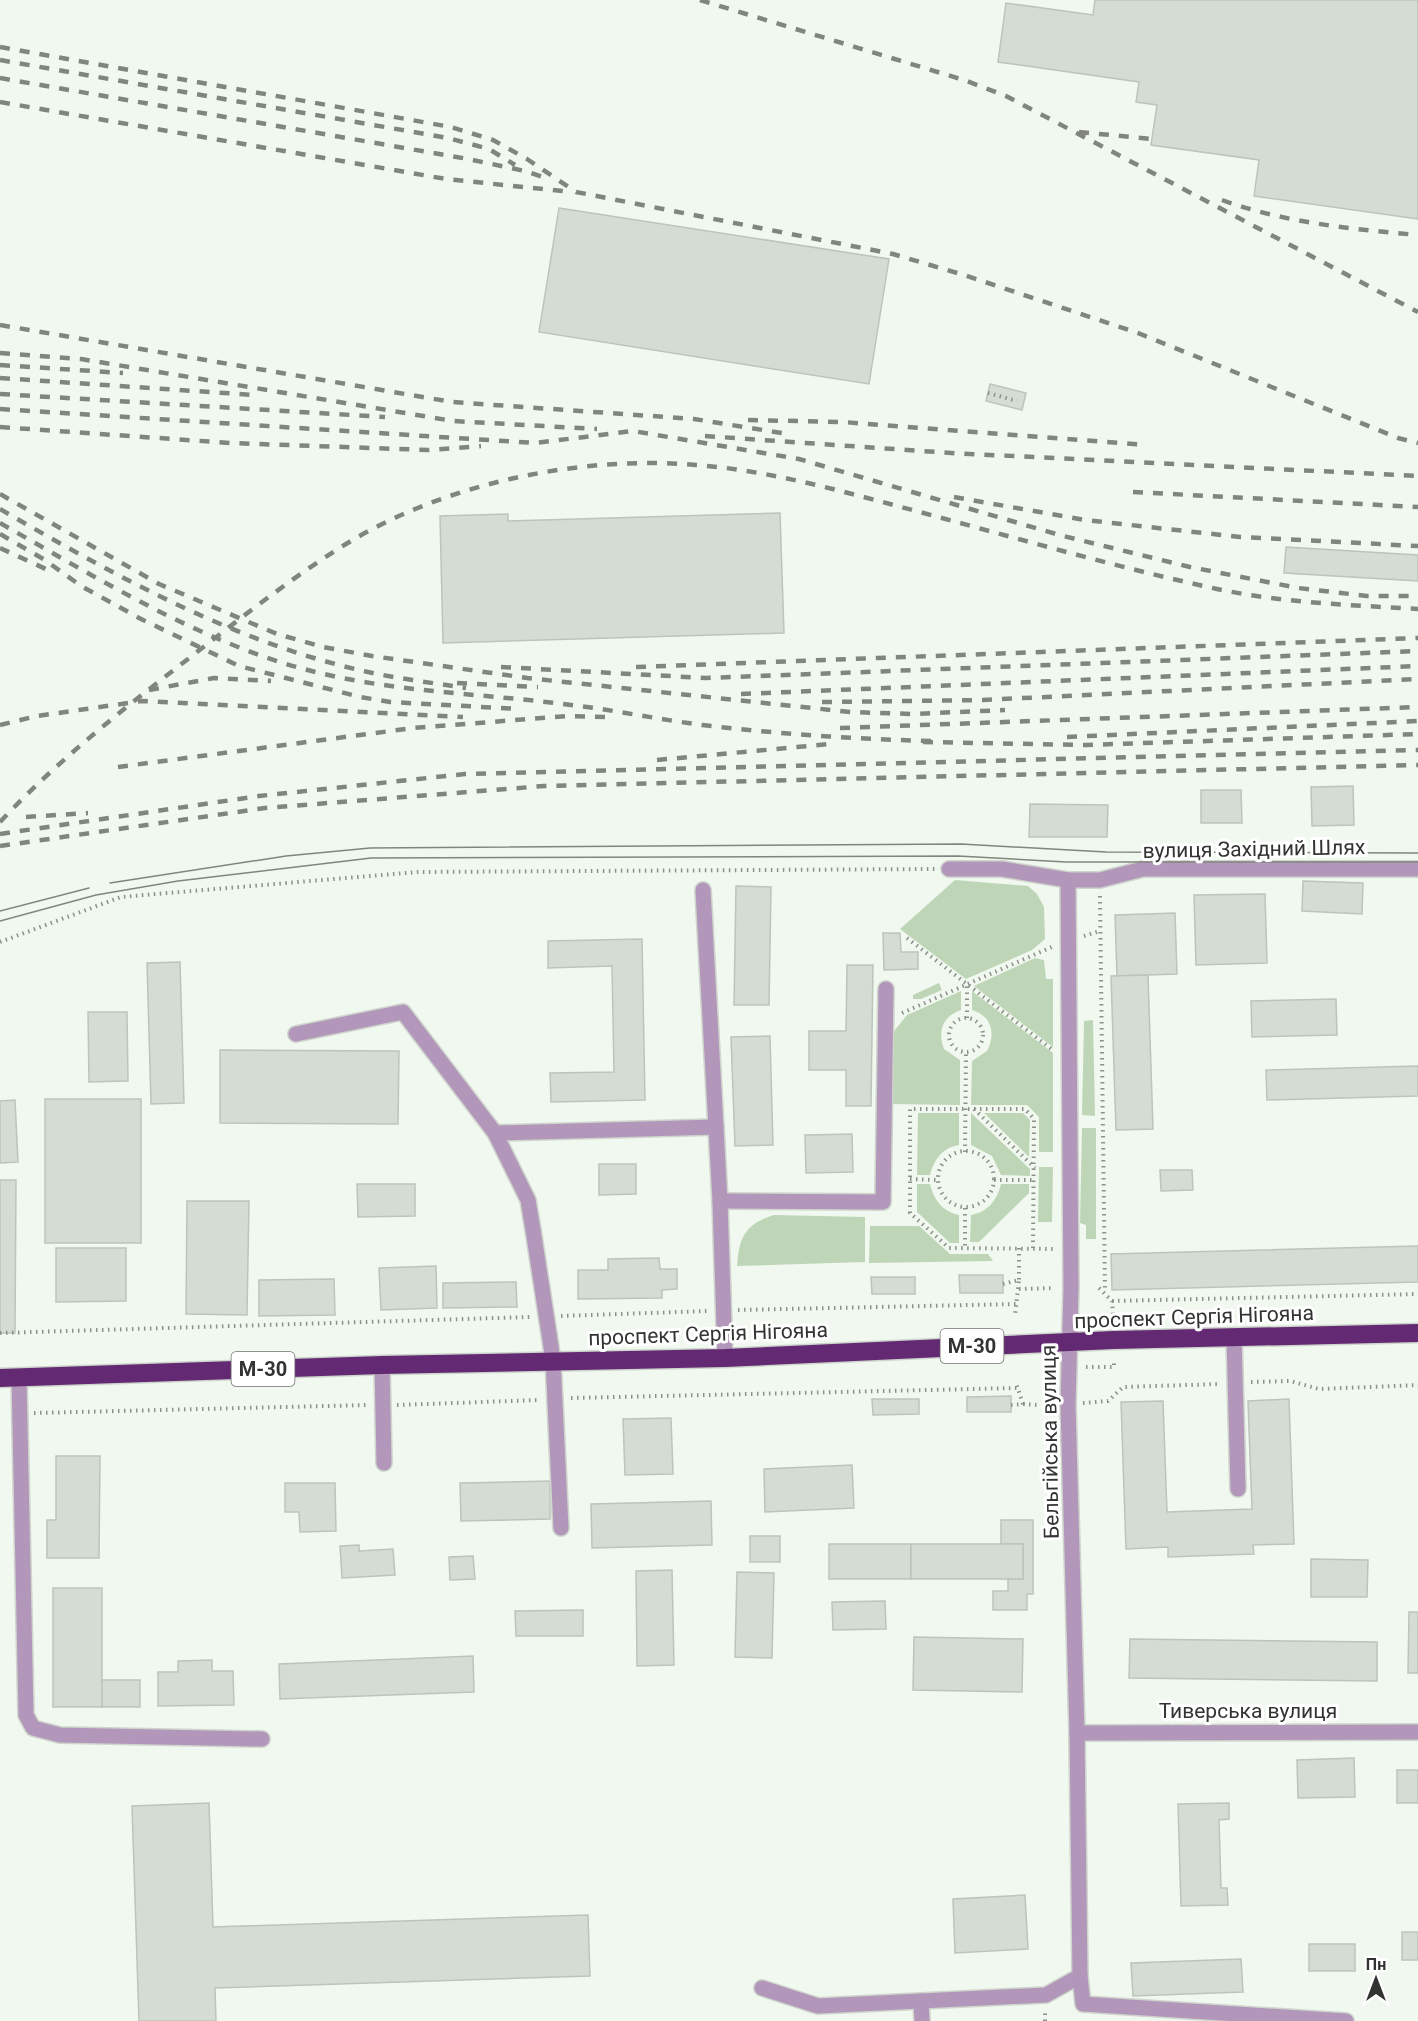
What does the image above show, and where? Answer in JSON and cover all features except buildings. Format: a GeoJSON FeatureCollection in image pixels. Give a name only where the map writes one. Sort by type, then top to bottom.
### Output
{"type":"FeatureCollection","features":[{"type":"Feature","properties":{"kind":"highway","name":"проспект Сергія Нігояна"},"geometry":{"type":"LineString","coordinates":[[0,1378],[553,1360],[725,1358],[1234,1337],[1418,1333]]}},
{"type":"Feature","properties":{"kind":"street","name":"вулиця Західний Шлях"},"geometry":{"type":"LineString","coordinates":[[949,869],[1002,869],[1068,879],[1100,879],[1143,869],[1418,869]]}},
{"type":"Feature","properties":{"kind":"street","name":"Бельгійська вулиця"},"geometry":{"type":"LineString","coordinates":[[1068,879],[1070,1064],[1068,1405],[1077,1733],[1080,1976],[1083,2004],[1346,2021]]}},
{"type":"Feature","properties":{"kind":"street"},"geometry":{"type":"LineString","coordinates":[[703,890],[720,1201],[725,1358]]}},
{"type":"Feature","properties":{"kind":"street"},"geometry":{"type":"LineString","coordinates":[[720,1201],[883,1202],[886,990]]}},
{"type":"Feature","properties":{"kind":"street"},"geometry":{"type":"LineString","coordinates":[[296,1034],[403,1012],[495,1133],[528,1200],[553,1360],[561,1528]]}},
{"type":"Feature","properties":{"kind":"street"},"geometry":{"type":"LineString","coordinates":[[495,1133],[716,1127]]}},
{"type":"Feature","properties":{"kind":"street"},"geometry":{"type":"LineString","coordinates":[[1234,1337],[1238,1490]]}},
{"type":"Feature","properties":{"kind":"street"},"geometry":{"type":"LineString","coordinates":[[382,1365],[384,1463]]}},
{"type":"Feature","properties":{"kind":"street"},"geometry":{"type":"LineString","coordinates":[[19,1377],[26,1714],[33,1728],[60,1735],[262,1739]]}},
{"type":"Feature","properties":{"kind":"street","name":"Тиверська вулиця"},"geometry":{"type":"LineString","coordinates":[[1077,1733],[1418,1732]]}},
{"type":"Feature","properties":{"kind":"street"},"geometry":{"type":"LineString","coordinates":[[762,1989],[818,2006],[1046,1995],[1080,1976]]}},
{"type":"Feature","properties":{"kind":"street"},"geometry":{"type":"LineString","coordinates":[[921,2001],[922,2021]]}},
{"type":"Feature","properties":{"kind":"path"},"geometry":{"type":"LineString","coordinates":[[988,393],[1017,401]]}},
{"type":"Feature","properties":{"kind":"path"},"geometry":{"type":"LineString","coordinates":[[0,942],[122,897],[417,872],[949,869]]}},
{"type":"Feature","properties":{"kind":"path"},"geometry":{"type":"LineString","coordinates":[[1100,879],[1105,1292]]}},
{"type":"Feature","properties":{"kind":"path"},"geometry":{"type":"LineString","coordinates":[[885,1021],[1069,941],[1100,931]]}},
{"type":"Feature","properties":{"kind":"path"},"geometry":{"type":"LineString","coordinates":[[907,938],[1070,1064]]}},
{"type":"Feature","properties":{"kind":"path"},"geometry":{"type":"LineString","coordinates":[[967,984],[967,1018]]}},
{"type":"Feature","properties":{"kind":"path"},"geometry":{"type":"LineString","coordinates":[[967,1018],[976,1022],[983,1035],[976,1049],[966,1052],[955,1048],[949,1038],[956,1022],[967,1018]]}},
{"type":"Feature","properties":{"kind":"path"},"geometry":{"type":"LineString","coordinates":[[965,1152],[966,1052]]}},
{"type":"Feature","properties":{"kind":"path"},"geometry":{"type":"LineString","coordinates":[[973,1108],[1035,1168]]}},
{"type":"Feature","properties":{"kind":"path"},"geometry":{"type":"LineString","coordinates":[[1033,1248],[1034,1119],[1025,1109],[910,1109],[910,1213],[949,1248],[1070,1249]]}},
{"type":"Feature","properties":{"kind":"path"},"geometry":{"type":"LineString","coordinates":[[965,1152],[978,1154],[986,1160],[994,1180],[989,1195],[983,1202],[965,1208],[948,1201],[942,1194],[938,1180],[945,1161],[952,1155],[965,1152]]}},
{"type":"Feature","properties":{"kind":"path"},"geometry":{"type":"LineString","coordinates":[[910,1179],[938,1180]]}},
{"type":"Feature","properties":{"kind":"path"},"geometry":{"type":"LineString","coordinates":[[994,1180],[1034,1180]]}},
{"type":"Feature","properties":{"kind":"path"},"geometry":{"type":"LineString","coordinates":[[965,1208],[965,1248]]}},
{"type":"Feature","properties":{"kind":"path"},"geometry":{"type":"LineString","coordinates":[[1015,1315],[1019,1289],[1019,1248]]}},
{"type":"Feature","properties":{"kind":"path"},"geometry":{"type":"LineString","coordinates":[[1003,1284],[1019,1280]]}},
{"type":"Feature","properties":{"kind":"path"},"geometry":{"type":"LineString","coordinates":[[1019,1289],[1056,1288]]}},
{"type":"Feature","properties":{"kind":"path"},"geometry":{"type":"LineString","coordinates":[[1099,1288],[1112,1302],[1113,1315]]}},
{"type":"Feature","properties":{"kind":"path"},"geometry":{"type":"LineString","coordinates":[[1112,1302],[1418,1294]]}},
{"type":"Feature","properties":{"kind":"path"},"geometry":{"type":"LineString","coordinates":[[0,1334],[1017,1304]]}},
{"type":"Feature","properties":{"kind":"path"},"geometry":{"type":"LineString","coordinates":[[1082,1367],[1114,1367],[1114,1360]]}},
{"type":"Feature","properties":{"kind":"path"},"geometry":{"type":"LineString","coordinates":[[1016,1383],[1023,1404]]}},
{"type":"Feature","properties":{"kind":"path"},"geometry":{"type":"LineString","coordinates":[[20,1413],[1018,1388]]}},
{"type":"Feature","properties":{"kind":"path"},"geometry":{"type":"LineString","coordinates":[[1082,1396],[1083,1403]]}},
{"type":"Feature","properties":{"kind":"path"},"geometry":{"type":"LineString","coordinates":[[1011,1405],[1038,1405]]}},
{"type":"Feature","properties":{"kind":"green space"},"geometry":{"type":"Polygon","coordinates":[[[955,880],[1028,886],[1037,894],[1044,907],[1045,939],[1032,950],[966,979],[900,929],[955,880]]]}},
{"type":"Feature","properties":{"kind":"green space"},"geometry":{"type":"Polygon","coordinates":[[[1035,958],[1044,960],[1046,979],[1053,979],[1053,1047],[974,986],[1035,958]]]}},
{"type":"Feature","properties":{"kind":"green space"},"geometry":{"type":"Polygon","coordinates":[[[939,983],[942,990],[921,999],[913,999],[913,995],[939,983]]]}},
{"type":"Feature","properties":{"kind":"green space"},"geometry":{"type":"Polygon","coordinates":[[[961,991],[961,1010],[946,1020],[941,1036],[944,1049],[960,1060],[960,1105],[891,1104],[891,1035],[907,1015],[961,991]]]}},
{"type":"Feature","properties":{"kind":"green space"},"geometry":{"type":"Polygon","coordinates":[[[972,991],[1053,1053],[1053,1152],[1039,1152],[1039,1117],[1027,1105],[971,1105],[972,1061],[987,1051],[991,1038],[988,1021],[972,1010],[972,991]]]}},
{"type":"Feature","properties":{"kind":"green space"},"geometry":{"type":"Polygon","coordinates":[[[1093,1020],[1095,1116],[1082,1115],[1084,1021],[1093,1020]]]}},
{"type":"Feature","properties":{"kind":"green space"},"geometry":{"type":"Polygon","coordinates":[[[918,1113],[959,1113],[959,1145],[943,1152],[934,1164],[930,1175],[917,1175],[918,1113]]]}},
{"type":"Feature","properties":{"kind":"green space"},"geometry":{"type":"Polygon","coordinates":[[[971,1113],[1030,1169],[1030,1176],[1001,1175],[992,1156],[971,1145],[971,1113]]]}},
{"type":"Feature","properties":{"kind":"green space"},"geometry":{"type":"Polygon","coordinates":[[[984,1113],[1023,1113],[1030,1120],[1029,1157],[984,1113]]]}},
{"type":"Feature","properties":{"kind":"green space"},"geometry":{"type":"Polygon","coordinates":[[[1082,1128],[1096,1128],[1096,1239],[1086,1239],[1086,1225],[1080,1223],[1082,1128]]]}},
{"type":"Feature","properties":{"kind":"green space"},"geometry":{"type":"Polygon","coordinates":[[[1039,1167],[1053,1167],[1052,1222],[1038,1222],[1039,1167]]]}},
{"type":"Feature","properties":{"kind":"green space"},"geometry":{"type":"Polygon","coordinates":[[[917,1184],[930,1184],[940,1204],[948,1211],[959,1215],[959,1243],[950,1243],[917,1212],[917,1184]]]}},
{"type":"Feature","properties":{"kind":"green space"},"geometry":{"type":"Polygon","coordinates":[[[1001,1184],[1029,1184],[1029,1193],[979,1242],[970,1242],[971,1215],[991,1204],[1001,1184]]]}},
{"type":"Feature","properties":{"kind":"green space"},"geometry":{"type":"Polygon","coordinates":[[[774,1215],[865,1217],[865,1262],[737,1266],[745,1233],[756,1223],[774,1215]]]}},
{"type":"Feature","properties":{"kind":"green space"},"geometry":{"type":"Polygon","coordinates":[[[870,1226],[919,1226],[950,1254],[988,1254],[993,1261],[869,1263],[870,1226]]]}},
{"type":"Feature","properties":{"kind":"tram line"},"geometry":{"type":"LineString","coordinates":[[110,883],[286,856],[370,848],[961,844],[1106,852],[1418,853]]}},
{"type":"Feature","properties":{"kind":"tram line"},"geometry":{"type":"LineString","coordinates":[[0,921],[96,895],[178,881],[371,858],[958,856],[1066,862],[1418,862]]}},
{"type":"Feature","properties":{"kind":"tram line"},"geometry":{"type":"LineString","coordinates":[[0,911],[89,888]]}},
{"type":"Feature","properties":{"kind":"railway"},"geometry":{"type":"LineString","coordinates":[[700,0],[964,80],[1006,96],[1418,312]]}},
{"type":"Feature","properties":{"kind":"railway"},"geometry":{"type":"LineString","coordinates":[[0,47],[451,127],[493,140],[527,159],[576,192],[893,254],[964,275],[1138,333],[1398,438],[1418,443]]}},
{"type":"Feature","properties":{"kind":"railway"},"geometry":{"type":"LineString","coordinates":[[0,60],[448,138],[489,149],[515,165]]}},
{"type":"Feature","properties":{"kind":"railway"},"geometry":{"type":"LineString","coordinates":[[0,78],[468,159],[525,171],[546,178]]}},
{"type":"Feature","properties":{"kind":"railway"},"geometry":{"type":"LineString","coordinates":[[0,102],[446,179],[572,192]]}},
{"type":"Feature","properties":{"kind":"railway"},"geometry":{"type":"LineString","coordinates":[[1079,132],[1152,139]]}},
{"type":"Feature","properties":{"kind":"railway"},"geometry":{"type":"LineString","coordinates":[[1222,200],[1294,220],[1418,235]]}},
{"type":"Feature","properties":{"kind":"railway"},"geometry":{"type":"LineString","coordinates":[[0,325],[452,402],[694,419],[788,434]]}},
{"type":"Feature","properties":{"kind":"railway"},"geometry":{"type":"LineString","coordinates":[[0,353],[81,359],[453,421],[597,429]]}},
{"type":"Feature","properties":{"kind":"railway"},"geometry":{"type":"LineString","coordinates":[[0,365],[123,373]]}},
{"type":"Feature","properties":{"kind":"railway"},"geometry":{"type":"LineString","coordinates":[[0,378],[254,395]]}},
{"type":"Feature","properties":{"kind":"railway"},"geometry":{"type":"LineString","coordinates":[[0,394],[385,417]]}},
{"type":"Feature","properties":{"kind":"railway"},"geometry":{"type":"LineString","coordinates":[[0,409],[535,443],[633,431],[799,459],[1063,536],[1190,567],[1298,588],[1367,596],[1418,596]]}},
{"type":"Feature","properties":{"kind":"railway"},"geometry":{"type":"LineString","coordinates":[[748,420],[843,422],[1146,445]]}},
{"type":"Feature","properties":{"kind":"railway"},"geometry":{"type":"LineString","coordinates":[[0,427],[230,443],[428,450],[481,446]]}},
{"type":"Feature","properties":{"kind":"railway"},"geometry":{"type":"LineString","coordinates":[[705,436],[951,453],[1418,476]]}},
{"type":"Feature","properties":{"kind":"railway"},"geometry":{"type":"LineString","coordinates":[[0,822],[67,757],[163,678],[262,602],[338,549],[378,526],[420,507],[465,491],[558,470],[651,463],[748,471],[825,487],[1098,560],[1217,589],[1342,605],[1418,609]]}},
{"type":"Feature","properties":{"kind":"railway"},"geometry":{"type":"LineString","coordinates":[[1133,492],[1418,507]]}},
{"type":"Feature","properties":{"kind":"railway"},"geometry":{"type":"LineString","coordinates":[[0,494],[159,584],[277,634],[323,647],[527,678],[850,712],[912,714],[1005,710]]}},
{"type":"Feature","properties":{"kind":"railway"},"geometry":{"type":"LineString","coordinates":[[954,497],[1085,520],[1240,537],[1418,546]]}},
{"type":"Feature","properties":{"kind":"railway"},"geometry":{"type":"LineString","coordinates":[[0,509],[88,559],[178,605],[271,644],[368,672],[466,688]]}},
{"type":"Feature","properties":{"kind":"railway"},"geometry":{"type":"LineString","coordinates":[[0,523],[103,582],[209,635],[283,663],[318,673],[387,686],[580,706],[702,725],[816,736],[931,741]]}},
{"type":"Feature","properties":{"kind":"railway"},"geometry":{"type":"LineString","coordinates":[[0,534],[45,560],[81,586],[141,619],[239,666],[360,697],[390,702],[520,709]]}},
{"type":"Feature","properties":{"kind":"railway"},"geometry":{"type":"LineString","coordinates":[[0,548],[48,570]]}},
{"type":"Feature","properties":{"kind":"railway"},"geometry":{"type":"LineString","coordinates":[[636,667],[1418,638]]}},
{"type":"Feature","properties":{"kind":"railway"},"geometry":{"type":"LineString","coordinates":[[501,667],[706,678],[1418,651]]}},
{"type":"Feature","properties":{"kind":"railway"},"geometry":{"type":"LineString","coordinates":[[741,694],[1418,666]]}},
{"type":"Feature","properties":{"kind":"railway"},"geometry":{"type":"LineString","coordinates":[[149,690],[214,678],[271,681]]}},
{"type":"Feature","properties":{"kind":"railway"},"geometry":{"type":"LineString","coordinates":[[822,702],[983,700],[1418,679]]}},
{"type":"Feature","properties":{"kind":"railway"},"geometry":{"type":"LineString","coordinates":[[457,683],[538,687]]}},
{"type":"Feature","properties":{"kind":"railway"},"geometry":{"type":"LineString","coordinates":[[0,725],[37,716],[142,701],[463,717]]}},
{"type":"Feature","properties":{"kind":"railway"},"geometry":{"type":"LineString","coordinates":[[840,728],[1418,707]]}},
{"type":"Feature","properties":{"kind":"railway"},"geometry":{"type":"LineString","coordinates":[[118,767],[413,728],[568,716],[605,717]]}},
{"type":"Feature","properties":{"kind":"railway"},"geometry":{"type":"LineString","coordinates":[[1067,737],[1418,721]]}},
{"type":"Feature","properties":{"kind":"railway"},"geometry":{"type":"LineString","coordinates":[[923,742],[1086,745],[1418,734]]}},
{"type":"Feature","properties":{"kind":"railway"},"geometry":{"type":"LineString","coordinates":[[657,760],[830,744]]}},
{"type":"Feature","properties":{"kind":"railway"},"geometry":{"type":"LineString","coordinates":[[0,834],[259,796],[465,774],[1418,750]]}},
{"type":"Feature","properties":{"kind":"railway"},"geometry":{"type":"LineString","coordinates":[[0,846],[265,808],[544,786],[1418,765]]}},
{"type":"Feature","properties":{"kind":"railway"},"geometry":{"type":"LineString","coordinates":[[26,817],[88,813]]}}]}
